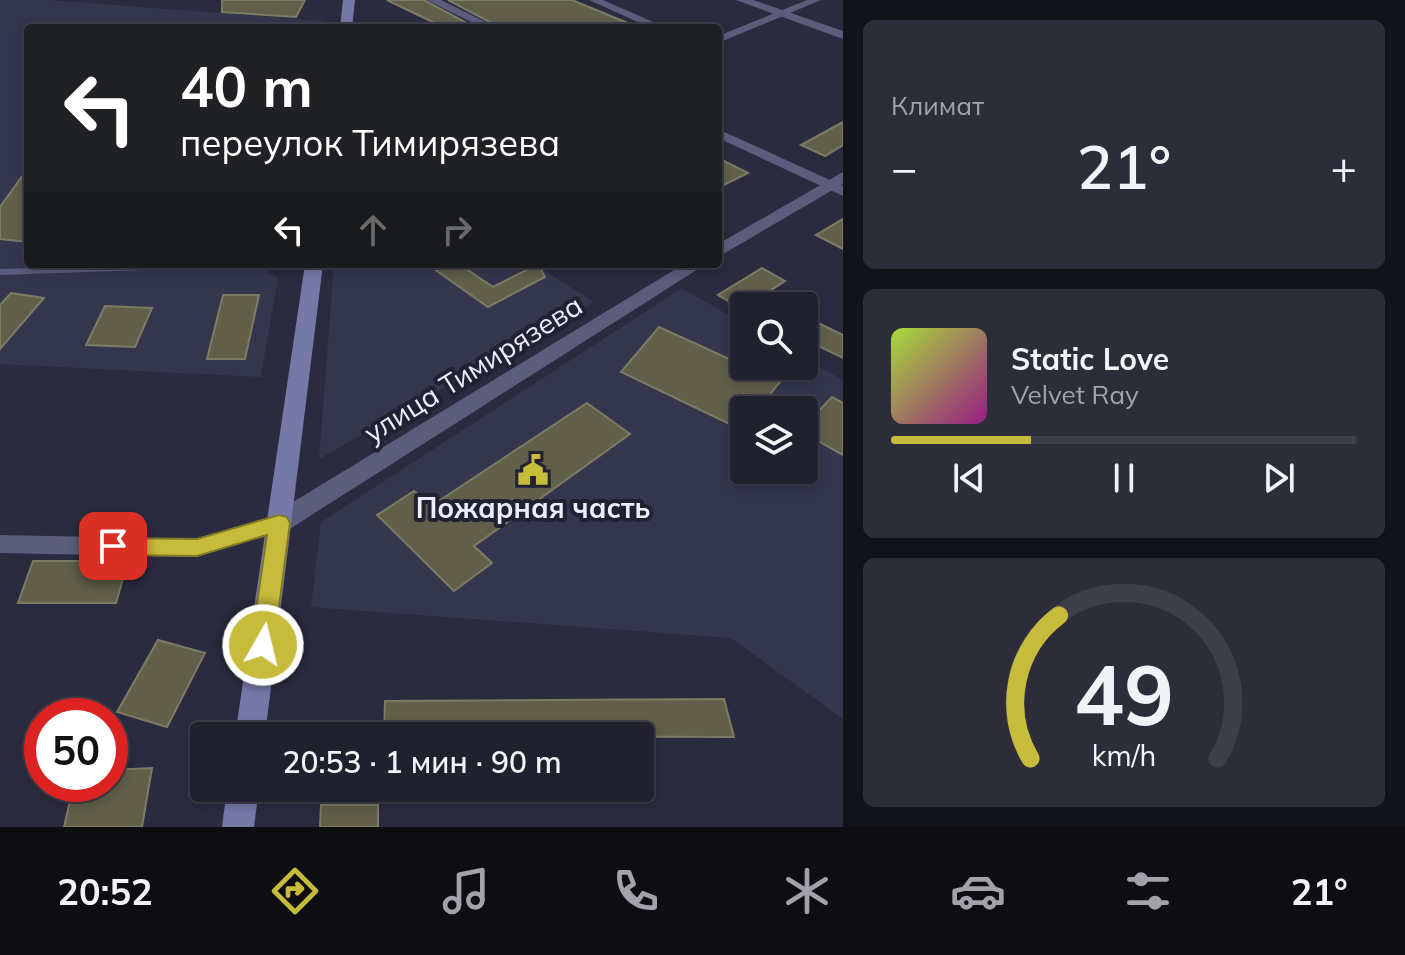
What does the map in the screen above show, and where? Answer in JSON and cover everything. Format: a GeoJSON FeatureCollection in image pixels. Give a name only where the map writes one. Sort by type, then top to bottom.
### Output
{"type":"FeatureCollection","features":[{"type":"Feature","properties":{"kind":"main road"},"geometry":{"type":"LineString","coordinates":[[346,24],[349,0]]}},
{"type":"Feature","properties":{"kind":"main road"},"geometry":{"type":"LineString","coordinates":[[252,722],[313,268]]}},
{"type":"Feature","properties":{"kind":"main road"},"geometry":{"type":"LineString","coordinates":[[238,827],[241,802]]}},
{"type":"Feature","properties":{"kind":"street"},"geometry":{"type":"LineString","coordinates":[[432,0],[483,24]]}},
{"type":"Feature","properties":{"kind":"street"},"geometry":{"type":"LineString","coordinates":[[594,0],[651,24]]}},
{"type":"Feature","properties":{"kind":"street"},"geometry":{"type":"LineString","coordinates":[[742,0],[843,35]]}},
{"type":"Feature","properties":{"kind":"street"},"geometry":{"type":"LineString","coordinates":[[722,38],[816,0]]}},
{"type":"Feature","properties":{"kind":"street"},"geometry":{"type":"LineString","coordinates":[[722,135],[838,184]]}},
{"type":"Feature","properties":{"kind":"street"},"geometry":{"type":"LineString","coordinates":[[722,250],[838,184]]}},
{"type":"Feature","properties":{"kind":"street","name":"улица Тимирязева"},"geometry":{"type":"LineString","coordinates":[[279,523],[691,268]]}},
{"type":"Feature","properties":{"kind":"street"},"geometry":{"type":"LineString","coordinates":[[0,544],[197,548],[279,523]]}},
{"type":"Feature","properties":{"kind":"lane"},"geometry":{"type":"LineString","coordinates":[[0,272],[132,268]]}},
{"type":"Feature","properties":{"kind":"shaded area"},"geometry":{"type":"Polygon","coordinates":[[[0,0],[49,0],[324,21],[323,24],[24,24],[24,268],[269,268],[267,273],[278,278],[261,377],[0,364],[0,0]]]}},
{"type":"Feature","properties":{"kind":"shaded area"},"geometry":{"type":"Polygon","coordinates":[[[334,268],[541,268],[594,302],[319,459],[334,268]]]}},
{"type":"Feature","properties":{"kind":"shaded area"},"geometry":{"type":"Polygon","coordinates":[[[682,288],[730,316],[730,380],[818,380],[818,366],[843,380],[843,719],[731,638],[311,607],[321,522],[682,288]]]}},
{"type":"Feature","properties":{"kind":"building"},"geometry":{"type":"Polygon","coordinates":[[[222,0],[305,0],[296,17],[222,12],[222,0]]]}},
{"type":"Feature","properties":{"kind":"building"},"geometry":{"type":"Polygon","coordinates":[[[387,0],[424,0],[469,24],[437,24],[387,0]]]}},
{"type":"Feature","properties":{"kind":"building"},"geometry":{"type":"Polygon","coordinates":[[[448,0],[572,0],[630,24],[493,24],[448,0]]]}},
{"type":"Feature","properties":{"kind":"building"},"geometry":{"type":"Polygon","coordinates":[[[843,122],[843,145],[825,156],[801,145],[843,122]]]}},
{"type":"Feature","properties":{"kind":"building"},"geometry":{"type":"Polygon","coordinates":[[[722,160],[748,173],[722,186],[722,160]]]}},
{"type":"Feature","properties":{"kind":"building"},"geometry":{"type":"Polygon","coordinates":[[[24,174],[24,242],[0,239],[0,207],[24,174]]]}},
{"type":"Feature","properties":{"kind":"building"},"geometry":{"type":"Polygon","coordinates":[[[843,219],[843,249],[816,235],[843,219]]]}},
{"type":"Feature","properties":{"kind":"building"},"geometry":{"type":"Polygon","coordinates":[[[433,268],[465,268],[493,287],[530,268],[540,268],[545,277],[488,307],[433,268]]]}},
{"type":"Feature","properties":{"kind":"building"},"geometry":{"type":"Polygon","coordinates":[[[762,268],[785,281],[768,292],[730,292],[730,302],[718,295],[762,268]]]}},
{"type":"Feature","properties":{"kind":"building"},"geometry":{"type":"Polygon","coordinates":[[[11,293],[44,298],[0,349],[0,305],[11,293]]]}},
{"type":"Feature","properties":{"kind":"building"},"geometry":{"type":"Polygon","coordinates":[[[223,295],[259,295],[245,359],[207,359],[223,295]]]}},
{"type":"Feature","properties":{"kind":"building"},"geometry":{"type":"Polygon","coordinates":[[[105,306],[152,308],[135,347],[86,345],[105,306]]]}},
{"type":"Feature","properties":{"kind":"building"},"geometry":{"type":"Polygon","coordinates":[[[818,323],[843,335],[843,358],[818,346],[818,323]]]}},
{"type":"Feature","properties":{"kind":"building"},"geometry":{"type":"Polygon","coordinates":[[[659,327],[730,359],[730,380],[780,382],[769,396],[730,396],[730,424],[621,372],[659,327]]]}},
{"type":"Feature","properties":{"kind":"building"},"geometry":{"type":"Polygon","coordinates":[[[832,397],[843,403],[843,455],[818,441],[818,412],[832,397]]]}},
{"type":"Feature","properties":{"kind":"building","name":"Пожарная часть"},"geometry":{"type":"Polygon","coordinates":[[[587,403],[630,434],[474,546],[492,563],[454,591],[377,515],[414,491],[431,506],[587,403]]]}},
{"type":"Feature","properties":{"kind":"building"},"geometry":{"type":"Polygon","coordinates":[[[33,561],[128,561],[116,603],[18,603],[33,561]]]}},
{"type":"Feature","properties":{"kind":"building"},"geometry":{"type":"Polygon","coordinates":[[[158,640],[205,653],[167,727],[128,715],[128,698],[125,698],[158,640]]]}},
{"type":"Feature","properties":{"kind":"building"},"geometry":{"type":"Polygon","coordinates":[[[724,699],[734,737],[654,737],[654,722],[384,722],[385,701],[724,699]]]}},
{"type":"Feature","properties":{"kind":"building"},"geometry":{"type":"Polygon","coordinates":[[[152,768],[142,827],[64,827],[70,802],[128,802],[128,769],[152,768]]]}},
{"type":"Feature","properties":{"kind":"building"},"geometry":{"type":"Polygon","coordinates":[[[321,805],[378,805],[378,827],[320,827],[321,805]]]}},
{"type":"Feature","properties":{"kind":"place","name":"Пожарная часть"},"geometry":{"type":"Point","coordinates":[533,470]}},
{"type":"Feature","properties":{"kind":"route"},"geometry":{"type":"LineString","coordinates":[[113,546],[197,548],[279,523],[263,645]]}}]}
